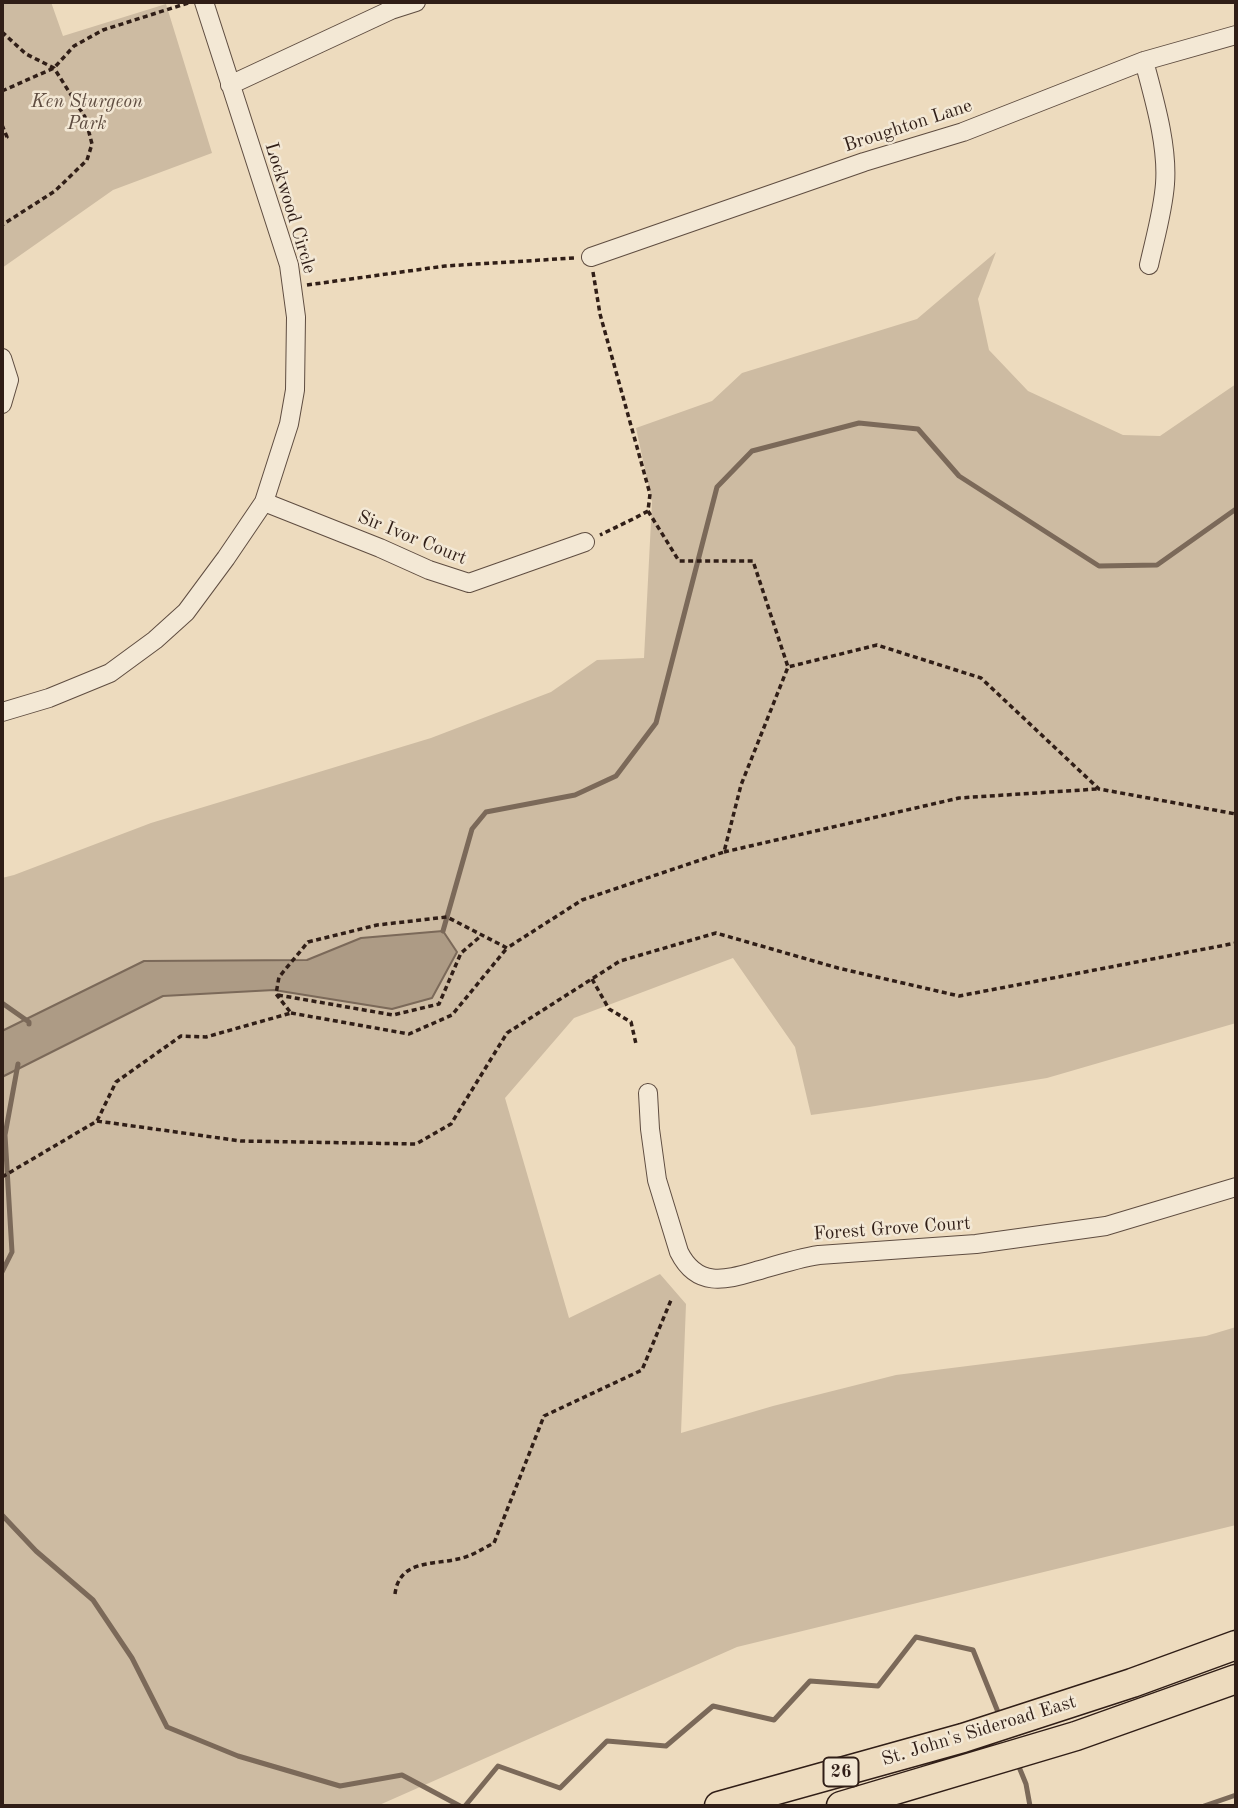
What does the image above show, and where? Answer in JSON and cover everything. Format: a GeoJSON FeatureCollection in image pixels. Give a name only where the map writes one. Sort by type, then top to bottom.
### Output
{"type":"FeatureCollection","features":[{"type":"Feature","properties":{"kind":"main road","name":"St. John's Sideroad East"},"geometry":{"type":"LineString","coordinates":[[719,1806],[963,1738],[1132,1683],[1236,1644]]}},
{"type":"Feature","properties":{"kind":"main road","name":"St. John's Sideroad East"},"geometry":{"type":"LineString","coordinates":[[841,1806],[1076,1736],[1236,1679]]}},
{"type":"Feature","properties":{"kind":"street","name":"Lockwood Circle"},"geometry":{"type":"LineString","coordinates":[[2,712],[49,698],[110,673],[155,640],[186,612],[264,502],[289,424],[295,390],[296,317],[289,265],[204,2]]}},
{"type":"Feature","properties":{"kind":"street"},"geometry":{"type":"LineString","coordinates":[[230,85],[391,10],[416,2]]}},
{"type":"Feature","properties":{"kind":"street","name":"Broughton Lane"},"geometry":{"type":"LineString","coordinates":[[591,257],[864,162],[963,132],[1144,61],[1236,35]]}},
{"type":"Feature","properties":{"kind":"street"},"geometry":{"type":"LineString","coordinates":[[1144,61],[1156,108],[1165,183],[1149,265]]}},
{"type":"Feature","properties":{"kind":"street"},"geometry":{"type":"LineString","coordinates":[[2,358],[9,380],[2,404]]}},
{"type":"Feature","properties":{"kind":"street","name":"Sir Ivor Court"},"geometry":{"type":"LineString","coordinates":[[264,502],[429,570],[469,583],[585,542]]}},
{"type":"Feature","properties":{"kind":"street","name":"Forest Grove Court"},"geometry":{"type":"LineString","coordinates":[[648,1093],[657,1180],[679,1252],[692,1270],[717,1280],[819,1255],[976,1244],[1106,1226],[1236,1187]]}},
{"type":"Feature","properties":{"kind":"path"},"geometry":{"type":"LineString","coordinates":[[2,91],[54,68],[74,46],[103,30],[193,2]]}},
{"type":"Feature","properties":{"kind":"path"},"geometry":{"type":"LineString","coordinates":[[2,32],[26,54],[54,68],[85,117],[92,144],[87,160],[55,191],[2,225]]}},
{"type":"Feature","properties":{"kind":"path"},"geometry":{"type":"LineString","coordinates":[[2,125],[7,137],[2,139]]}},
{"type":"Feature","properties":{"kind":"path"},"geometry":{"type":"LineString","coordinates":[[292,287],[445,266],[591,257],[600,314],[650,494],[648,510],[679,561],[753,561],[789,667],[741,785],[724,852]]}},
{"type":"Feature","properties":{"kind":"path"},"geometry":{"type":"LineString","coordinates":[[585,542],[648,510]]}},
{"type":"Feature","properties":{"kind":"path"},"geometry":{"type":"LineString","coordinates":[[789,667],[877,645],[981,678],[1099,789]]}},
{"type":"Feature","properties":{"kind":"path"},"geometry":{"type":"LineString","coordinates":[[2,1177],[97,1121],[116,1082],[181,1036],[206,1037],[291,1013],[409,1034],[452,1015],[507,948],[582,901],[724,852],[959,798],[1099,789],[1236,814]]}},
{"type":"Feature","properties":{"kind":"path"},"geometry":{"type":"LineString","coordinates":[[291,1013],[276,994],[279,977],[308,942],[377,925],[447,917],[507,948]]}},
{"type":"Feature","properties":{"kind":"path"},"geometry":{"type":"LineString","coordinates":[[97,1121],[241,1141],[416,1144],[451,1124],[506,1033],[620,961],[716,933],[838,968],[959,996],[1236,943]]}},
{"type":"Feature","properties":{"kind":"path"},"geometry":{"type":"LineString","coordinates":[[276,994],[393,1015],[439,1004],[461,953],[482,935]]}},
{"type":"Feature","properties":{"kind":"path"},"geometry":{"type":"LineString","coordinates":[[592,979],[609,1009],[631,1022],[636,1044]]}},
{"type":"Feature","properties":{"kind":"path"},"geometry":{"type":"LineString","coordinates":[[395,1594],[396,1583],[412,1567],[461,1559],[494,1543],[544,1416],[642,1370],[671,1300]]}},
{"type":"Feature","properties":{"kind":"green space","name":"Ken Sturgeon Park"},"geometry":{"type":"Polygon","coordinates":[[[2,2],[51,2],[63,36],[166,4],[212,153],[113,190],[2,268],[2,2]]]}},
{"type":"Feature","properties":{"kind":"green space"},"geometry":{"type":"Polygon","coordinates":[[[996,252],[978,299],[989,350],[1028,391],[1123,435],[1160,436],[1236,384],[1236,1023],[1047,1078],[811,1115],[795,1047],[733,958],[574,1018],[505,1098],[569,1318],[660,1274],[686,1304],[681,1433],[773,1406],[896,1375],[1206,1336],[1236,1327],[1236,1525],[737,1647],[377,1806],[2,1806],[2,878],[151,823],[431,738],[551,692],[597,660],[644,658],[652,502],[636,428],[712,401],[742,373],[917,319],[996,252]]]}},
{"type":"Feature","properties":{"kind":"shaded area"},"geometry":{"type":"Polygon","coordinates":[[[443,931],[457,952],[432,998],[392,1009],[274,990],[163,996],[2,1077],[2,1031],[144,961],[307,960],[361,938],[443,931]]]}},
{"type":"Feature","properties":{"kind":"waterway"},"geometry":{"type":"LineString","coordinates":[[443,931],[472,829],[486,812],[575,795],[616,776],[656,723],[717,487],[752,451],[859,423],[918,429],[959,476],[1099,566],[1157,565],[1236,509]]}},
{"type":"Feature","properties":{"kind":"waterway"},"geometry":{"type":"LineString","coordinates":[[2,1003],[29,1024]]}},
{"type":"Feature","properties":{"kind":"waterway"},"geometry":{"type":"LineString","coordinates":[[2,1272],[12,1252],[5,1135],[18,1064]]}},
{"type":"Feature","properties":{"kind":"waterway"},"geometry":{"type":"LineString","coordinates":[[2,1515],[36,1551],[93,1600],[132,1658],[167,1727],[238,1756],[340,1786],[402,1775],[460,1806]]}},
{"type":"Feature","properties":{"kind":"waterway"},"geometry":{"type":"LineString","coordinates":[[465,1806],[498,1766],[560,1788],[607,1741],[666,1746],[713,1706],[774,1720],[810,1681],[878,1686],[916,1637],[973,1650],[1000,1717]]}},
{"type":"Feature","properties":{"kind":"waterway"},"geometry":{"type":"LineString","coordinates":[[1017,1762],[1026,1784],[1030,1806]]}},
{"type":"Feature","properties":{"kind":"waterway"},"geometry":{"type":"LineString","coordinates":[[1204,1806],[1236,1795]]}}]}
